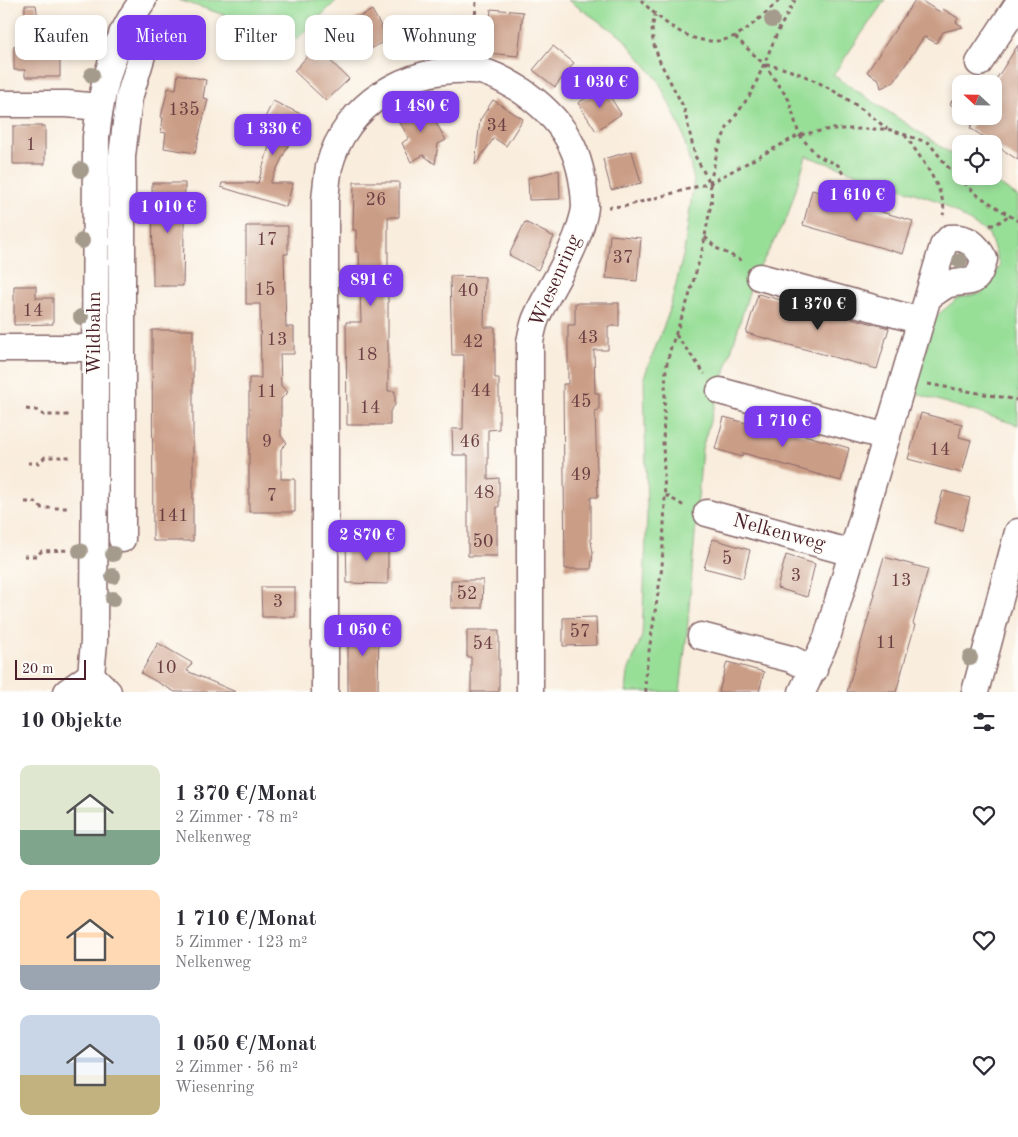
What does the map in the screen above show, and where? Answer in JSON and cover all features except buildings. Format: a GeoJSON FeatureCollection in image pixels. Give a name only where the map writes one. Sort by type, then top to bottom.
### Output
{"type":"FeatureCollection","features":[{"type":"Feature","properties":{"kind":"street","name":"Wildbahn"},"geometry":{"type":"LineString","coordinates":[[134,15],[143,0]]}},
{"type":"Feature","properties":{"kind":"street"},"geometry":{"type":"LineString","coordinates":[[979,63],[1018,4]]}},
{"type":"Feature","properties":{"kind":"street","name":"Wildbahn"},"geometry":{"type":"LineString","coordinates":[[100,684],[94,642],[96,180],[100,107],[109,70],[117,48]]}},
{"type":"Feature","properties":{"kind":"street"},"geometry":{"type":"LineString","coordinates":[[122,539],[121,179],[129,98],[141,60]]}},
{"type":"Feature","properties":{"kind":"street","name":"Wiesenring"},"geometry":{"type":"LineString","coordinates":[[325,692],[325,229],[329,168],[350,126],[383,92],[421,75],[472,69],[506,80],[536,100],[553,115],[566,133],[576,154],[585,208],[573,250],[536,318],[530,342],[530,692]]}},
{"type":"Feature","properties":{"kind":"street"},"geometry":{"type":"LineString","coordinates":[[0,104],[67,104],[100,107]]}},
{"type":"Feature","properties":{"kind":"street"},"geometry":{"type":"LineString","coordinates":[[96,180],[121,179]]}},
{"type":"Feature","properties":{"kind":"street"},"geometry":{"type":"LineString","coordinates":[[760,277],[921,321]]}},
{"type":"Feature","properties":{"kind":"street","name":"Nelkenweg"},"geometry":{"type":"LineString","coordinates":[[700,636],[790,659],[808,681],[827,638],[929,296]]}},
{"type":"Feature","properties":{"kind":"street"},"geometry":{"type":"LineString","coordinates":[[95,318],[122,317]]}},
{"type":"Feature","properties":{"kind":"street"},"geometry":{"type":"LineString","coordinates":[[0,348],[95,348]]}},
{"type":"Feature","properties":{"kind":"street"},"geometry":{"type":"LineString","coordinates":[[720,391],[887,437]]}},
{"type":"Feature","properties":{"kind":"street"},"geometry":{"type":"LineString","coordinates":[[95,470],[121,470]]}},
{"type":"Feature","properties":{"kind":"street","name":"Nelkenweg"},"geometry":{"type":"LineString","coordinates":[[706,512],[852,553]]}},
{"type":"Feature","properties":{"kind":"street"},"geometry":{"type":"LineString","coordinates":[[975,692],[1018,532]]}},
{"type":"Feature","properties":{"kind":"street"},"geometry":{"type":"LineString","coordinates":[[67,692],[100,684]]}},
{"type":"Feature","properties":{"kind":"path"},"geometry":{"type":"LineString","coordinates":[[472,69],[476,0]]}},
{"type":"Feature","properties":{"kind":"path"},"geometry":{"type":"LineString","coordinates":[[641,0],[655,15],[684,35],[712,41],[735,36],[780,0]]}},
{"type":"Feature","properties":{"kind":"path"},"geometry":{"type":"LineString","coordinates":[[710,184],[718,148],[726,128],[752,92],[778,31],[794,0]]}},
{"type":"Feature","properties":{"kind":"path"},"geometry":{"type":"LineString","coordinates":[[646,692],[645,677],[662,567],[665,503],[663,442],[666,367],[675,334],[688,300],[705,237],[712,198],[710,184],[695,156],[684,108],[660,62],[653,42],[652,28],[655,15]]}},
{"type":"Feature","properties":{"kind":"path"},"geometry":{"type":"LineString","coordinates":[[735,36],[765,65],[789,100],[799,135],[818,156],[838,165],[843,174]]}},
{"type":"Feature","properties":{"kind":"path"},"geometry":{"type":"LineString","coordinates":[[765,65],[782,67],[818,85],[866,111],[888,129]]}},
{"type":"Feature","properties":{"kind":"path"},"geometry":{"type":"LineString","coordinates":[[585,208],[626,206],[710,184],[799,135],[831,129],[888,129],[929,144],[946,166],[976,194],[1018,222]]}},
{"type":"Feature","properties":{"kind":"path"},"geometry":{"type":"LineString","coordinates":[[905,135],[940,194],[945,207],[942,218]]}},
{"type":"Feature","properties":{"kind":"path"},"geometry":{"type":"LineString","coordinates":[[705,237],[716,248],[748,264],[760,277]]}},
{"type":"Feature","properties":{"kind":"path"},"geometry":{"type":"LineString","coordinates":[[675,334],[720,391]]}},
{"type":"Feature","properties":{"kind":"path"},"geometry":{"type":"LineString","coordinates":[[904,380],[1018,400]]}},
{"type":"Feature","properties":{"kind":"path"},"geometry":{"type":"LineString","coordinates":[[26,410],[36,410],[44,415],[72,415]]}},
{"type":"Feature","properties":{"kind":"path"},"geometry":{"type":"LineString","coordinates":[[28,463],[39,463],[45,457],[72,457]]}},
{"type":"Feature","properties":{"kind":"path"},"geometry":{"type":"LineString","coordinates":[[25,502],[35,502],[42,508],[71,508]]}},
{"type":"Feature","properties":{"kind":"path"},"geometry":{"type":"LineString","coordinates":[[24,556],[36,556],[42,550],[71,550]]}},
{"type":"Feature","properties":{"kind":"green space"},"geometry":{"type":"Polygon","coordinates":[[[179,0],[337,0],[322,15],[305,15],[305,31],[297,39],[295,38],[295,15],[224,15],[179,0]]]}},
{"type":"Feature","properties":{"kind":"green space"},"geometry":{"type":"Polygon","coordinates":[[[568,0],[885,0],[833,75],[952,154],[952,185],[1000,185],[1018,197],[1018,425],[914,393],[935,317],[958,298],[982,293],[1000,266],[989,234],[938,201],[806,156],[787,218],[753,279],[702,448],[687,633],[680,692],[626,692],[628,672],[642,636],[647,514],[644,377],[668,315],[684,252],[694,180],[682,131],[658,80],[622,37],[568,0]]]}}]}
